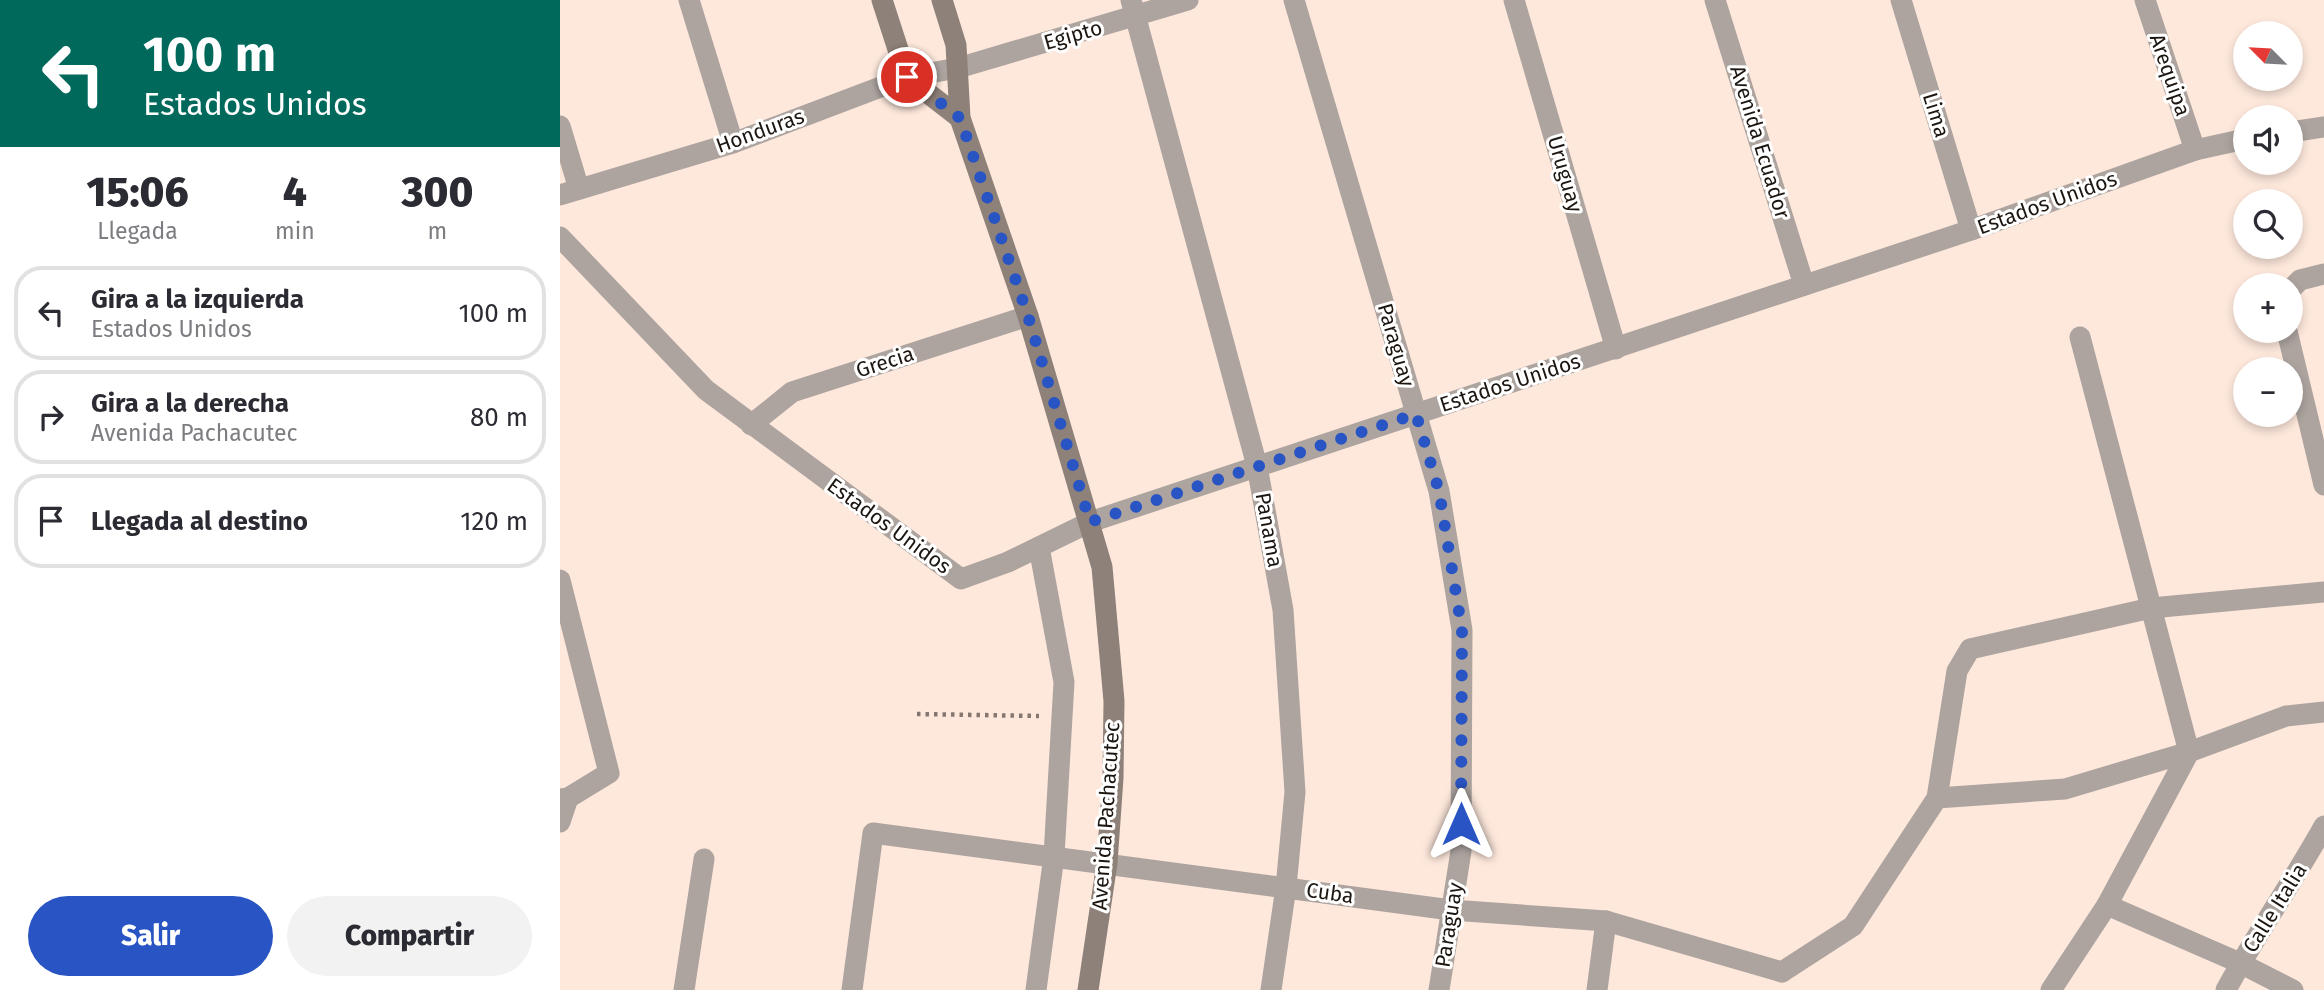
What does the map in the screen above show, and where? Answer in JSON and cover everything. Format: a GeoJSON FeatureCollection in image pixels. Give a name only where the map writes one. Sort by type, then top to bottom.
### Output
{"type":"FeatureCollection","features":[{"type":"Feature","properties":{"kind":"main road"},"geometry":{"type":"LineString","coordinates":[[882,0],[907,77],[960,118]]}},
{"type":"Feature","properties":{"kind":"main road","name":"Avenida Pachacutec"},"geometry":{"type":"LineString","coordinates":[[942,0],[956,45],[960,118],[1028,316],[1102,567],[1114,701],[1113,778],[1107,863],[1088,990]]}},
{"type":"Feature","properties":{"kind":"street"},"geometry":{"type":"LineString","coordinates":[[690,0],[733,143]]}},
{"type":"Feature","properties":{"kind":"street","name":"Egipto"},"geometry":{"type":"LineString","coordinates":[[958,68],[1134,8],[1188,0]]}},
{"type":"Feature","properties":{"kind":"street","name":"Paraguay"},"geometry":{"type":"LineString","coordinates":[[1294,0],[1439,491],[1462,630],[1461,851],[1439,990]]}},
{"type":"Feature","properties":{"kind":"street","name":"Uruguay"},"geometry":{"type":"LineString","coordinates":[[1514,0],[1615,349]]}},
{"type":"Feature","properties":{"kind":"street","name":"Avenida Ecuador"},"geometry":{"type":"LineString","coordinates":[[1715,0],[1804,285]]}},
{"type":"Feature","properties":{"kind":"street","name":"Lima"},"geometry":{"type":"LineString","coordinates":[[1901,0],[1971,230]]}},
{"type":"Feature","properties":{"kind":"street","name":"Arequipa"},"geometry":{"type":"LineString","coordinates":[[2145,0],[2195,150]]}},
{"type":"Feature","properties":{"kind":"street","name":"Panama"},"geometry":{"type":"LineString","coordinates":[[1134,8],[1257,466],[1283,610],[1295,792],[1286,887],[1271,990]]}},
{"type":"Feature","properties":{"kind":"street","name":"Honduras"},"geometry":{"type":"LineString","coordinates":[[570,192],[733,143],[907,77],[958,68]]}},
{"type":"Feature","properties":{"kind":"street"},"geometry":{"type":"LineString","coordinates":[[560,126],[570,192]]}},
{"type":"Feature","properties":{"kind":"street"},"geometry":{"type":"LineString","coordinates":[[2303,130],[2324,127]]}},
{"type":"Feature","properties":{"kind":"street","name":"Estados Unidos"},"geometry":{"type":"LineString","coordinates":[[560,237],[706,390],[961,579],[1008,562],[1090,522],[1971,230],[2195,150],[2233,142]]}},
{"type":"Feature","properties":{"kind":"street"},"geometry":{"type":"LineString","coordinates":[[2303,279],[2324,274]]}},
{"type":"Feature","properties":{"kind":"street","name":"Grecia"},"geometry":{"type":"LineString","coordinates":[[751,425],[792,393],[1028,316]]}},
{"type":"Feature","properties":{"kind":"street"},"geometry":{"type":"LineString","coordinates":[[2051,990],[2107,905],[2189,752],[2080,337]]}},
{"type":"Feature","properties":{"kind":"street"},"geometry":{"type":"LineString","coordinates":[[2290,343],[2324,485]]}},
{"type":"Feature","properties":{"kind":"street"},"geometry":{"type":"LineString","coordinates":[[1036,990],[1054,856],[1064,682],[1039,547]]}},
{"type":"Feature","properties":{"kind":"street"},"geometry":{"type":"LineString","coordinates":[[560,580],[609,773],[564,799],[560,822]]}},
{"type":"Feature","properties":{"kind":"street"},"geometry":{"type":"LineString","coordinates":[[1780,981],[1853,926],[1937,797],[1957,671],[1970,649],[2151,608],[2324,592]]}},
{"type":"Feature","properties":{"kind":"street"},"geometry":{"type":"LineString","coordinates":[[1937,797],[2065,789],[2189,752],[2286,716],[2324,712]]}},
{"type":"Feature","properties":{"kind":"street","name":"Calle Italia"},"geometry":{"type":"LineString","coordinates":[[2226,990],[2324,826]]}},
{"type":"Feature","properties":{"kind":"street","name":"Cuba"},"geometry":{"type":"LineString","coordinates":[[852,990],[873,832],[1451,910],[1606,921],[1780,981]]}},
{"type":"Feature","properties":{"kind":"street"},"geometry":{"type":"LineString","coordinates":[[684,990],[704,859]]}},
{"type":"Feature","properties":{"kind":"street"},"geometry":{"type":"LineString","coordinates":[[2107,905],[2240,963],[2293,990]]}},
{"type":"Feature","properties":{"kind":"street"},"geometry":{"type":"LineString","coordinates":[[1597,990],[1606,921]]}},
{"type":"Feature","properties":{"kind":"path"},"geometry":{"type":"LineString","coordinates":[[917,714],[1062,717]]}},
{"type":"Feature","properties":{"kind":"route"},"geometry":{"type":"LineString","coordinates":[[907,77],[960,118],[1028,316],[1090,522],[1416,414],[1439,491],[1462,630],[1461,824]]}}]}
